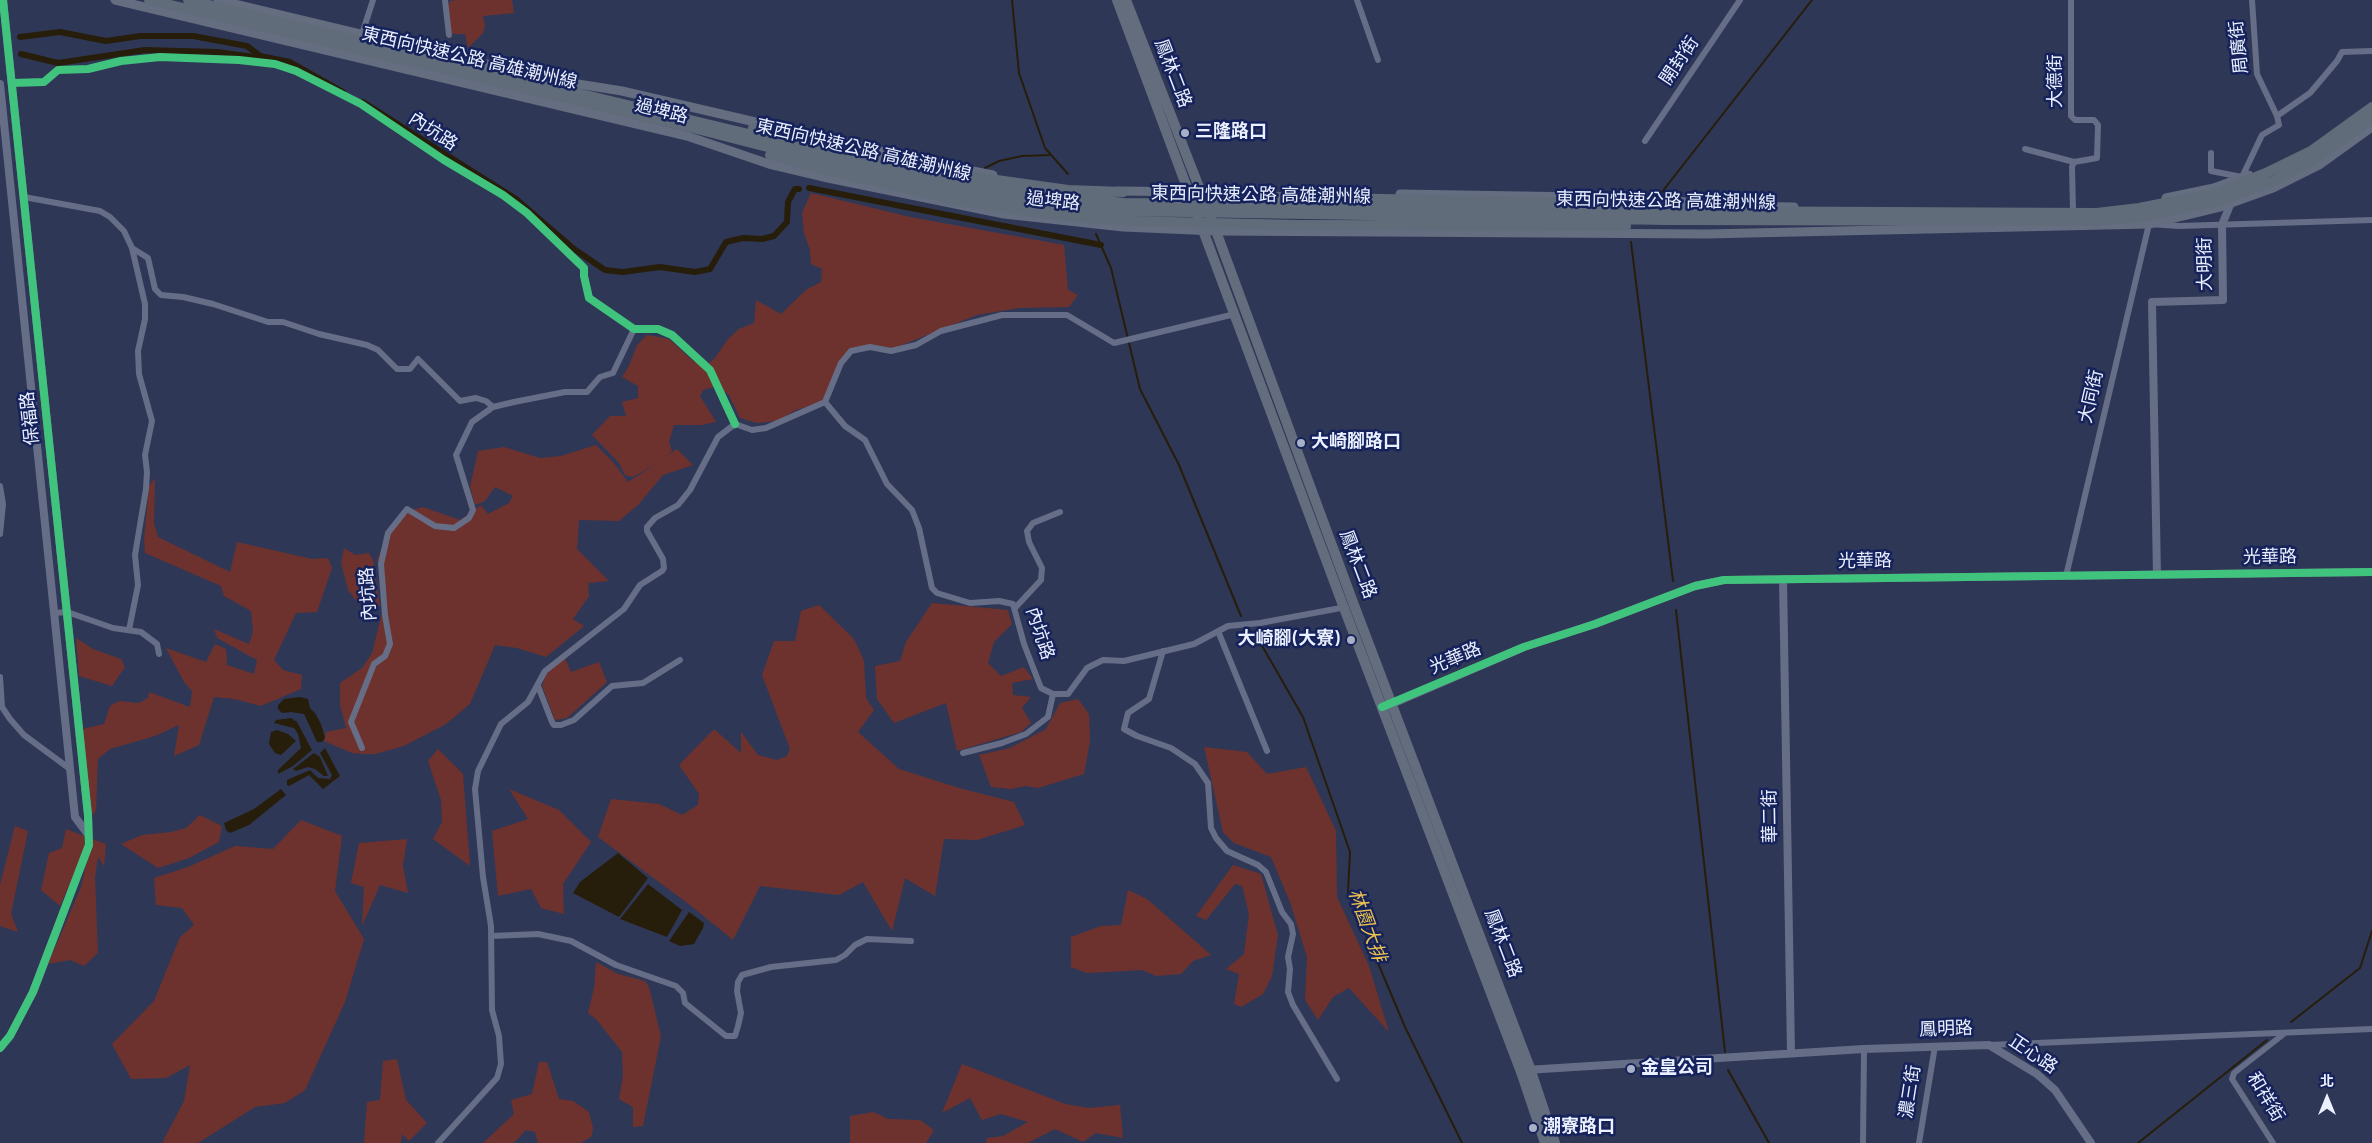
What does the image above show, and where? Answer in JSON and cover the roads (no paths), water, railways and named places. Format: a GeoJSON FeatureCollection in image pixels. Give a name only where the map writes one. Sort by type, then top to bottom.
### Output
{"type":"FeatureCollection","features":[{"type":"Feature","properties":{"kind":"highway","name":"東西向快速公路 高雄潮州線"},"geometry":{"type":"LineString","coordinates":[[149,0],[830,163],[965,193],[1076,208],[1124,212],[2060,222],[2141,217],[2218,201],[2271,182],[2316,159],[2372,118]]}},
{"type":"Feature","properties":{"kind":"highway","name":"東西向快速公路 高雄潮州線"},"geometry":{"type":"LineString","coordinates":[[188,0],[920,175],[966,184],[1058,197],[1124,203],[2060,214],[2138,208],[2216,193],[2266,174],[2312,150],[2372,107]]}},
{"type":"Feature","properties":{"kind":"highway"},"geometry":{"type":"LineString","coordinates":[[551,86],[692,114],[921,167],[1068,190],[1123,192]]}},
{"type":"Feature","properties":{"kind":"highway"},"geometry":{"type":"LineString","coordinates":[[688,128],[700,134],[829,171],[964,202],[1004,209],[1109,219],[1214,227],[1661,226],[1788,223],[1803,220]]}},
{"type":"Feature","properties":{"kind":"highway"},"geometry":{"type":"LineString","coordinates":[[1195,192],[1222,196],[1575,202],[1687,207],[1723,211]]}},
{"type":"Feature","properties":{"kind":"main road","name":"過埤路"},"geometry":{"type":"LineString","coordinates":[[115,0],[660,129],[687,136],[770,164],[923,199],[1004,214],[1124,227],[1202,226]]}},
{"type":"Feature","properties":{"kind":"main road","name":"過埤路"},"geometry":{"type":"LineString","coordinates":[[218,0],[553,80],[622,91],[922,161],[1008,178],[1123,192],[1644,198],[1726,206],[2073,210],[2137,204],[2214,188],[2264,169],[2310,147],[2353,117],[2372,101]]}},
{"type":"Feature","properties":{"kind":"main road","name":"鳳林二路"},"geometry":{"type":"LineString","coordinates":[[1117,0],[1195,192],[1214,227],[1349,606],[1382,707],[1555,1143]]}},
{"type":"Feature","properties":{"kind":"main road","name":"鳳林二路"},"geometry":{"type":"LineString","coordinates":[[1126,0],[1195,192],[1202,226],[1235,314],[1349,606],[1393,704],[1526,1070],[1544,1143]]}},
{"type":"Feature","properties":{"kind":"main road"},"geometry":{"type":"LineString","coordinates":[[1214,227],[1707,234],[2149,224],[2231,203],[2274,188],[2319,164],[2372,127]]}},
{"type":"Feature","properties":{"kind":"street","name":"保福路"},"geometry":{"type":"LineString","coordinates":[[3,0],[3,27],[12,83],[88,815],[87,833]]}},
{"type":"Feature","properties":{"kind":"street"},"geometry":{"type":"LineString","coordinates":[[362,34],[373,0]]}},
{"type":"Feature","properties":{"kind":"street"},"geometry":{"type":"LineString","coordinates":[[445,0],[449,35]]}},
{"type":"Feature","properties":{"kind":"street"},"geometry":{"type":"LineString","coordinates":[[1357,0],[1378,60]]}},
{"type":"Feature","properties":{"kind":"street","name":"開封街"},"geometry":{"type":"LineString","coordinates":[[1646,141],[1740,0]]}},
{"type":"Feature","properties":{"kind":"street","name":"大德街"},"geometry":{"type":"LineString","coordinates":[[2071,0],[2071,116],[2075,120],[2094,120],[2098,125],[2097,158],[2074,162]]}},
{"type":"Feature","properties":{"kind":"street","name":"周廣街"},"geometry":{"type":"LineString","coordinates":[[2252,0],[2257,74],[2277,116]]}},
{"type":"Feature","properties":{"kind":"street","name":"大明街"},"geometry":{"type":"LineString","coordinates":[[2157,575],[2152,302],[2223,300],[2222,225],[2262,135],[2278,125],[2277,116],[2310,93],[2337,61],[2342,52],[2372,51]]}},
{"type":"Feature","properties":{"kind":"street","name":"內坑路"},"geometry":{"type":"LineString","coordinates":[[12,83],[44,82],[58,70],[88,69],[121,61],[160,57],[215,58],[286,66],[361,104],[444,160],[503,195],[527,214],[584,268],[589,298],[634,329],[613,373],[600,377],[587,392],[566,392],[493,407],[472,422],[456,455],[473,510],[469,518],[454,528],[435,526],[407,509],[388,533],[381,564],[385,615],[390,644],[385,656],[374,664],[351,722],[362,748]]}},
{"type":"Feature","properties":{"kind":"street","name":"保福路"},"geometry":{"type":"LineString","coordinates":[[0,84],[75,817],[87,833]]}},
{"type":"Feature","properties":{"kind":"street"},"geometry":{"type":"LineString","coordinates":[[2025,149],[2074,162],[2072,167],[2073,210]]}},
{"type":"Feature","properties":{"kind":"street"},"geometry":{"type":"LineString","coordinates":[[2211,153],[2211,171],[2242,177]]}},
{"type":"Feature","properties":{"kind":"street"},"geometry":{"type":"LineString","coordinates":[[24,197],[100,211],[110,217],[124,231],[132,248],[144,304],[144,319],[138,351],[139,374],[152,421],[144,455],[147,472],[146,489],[136,546],[138,586],[129,630]]}},
{"type":"Feature","properties":{"kind":"street"},"geometry":{"type":"LineString","coordinates":[[2149,224],[2179,226],[2372,220]]}},
{"type":"Feature","properties":{"kind":"street","name":"大同街"},"geometry":{"type":"LineString","coordinates":[[2066,576],[2149,224]]}},
{"type":"Feature","properties":{"kind":"street"},"geometry":{"type":"LineString","coordinates":[[132,248],[148,258],[154,289],[161,295],[183,297],[213,304],[268,322],[283,322],[319,334],[367,345],[378,350],[398,369],[410,369],[418,359],[460,401],[476,398],[486,401],[493,407]]}},
{"type":"Feature","properties":{"kind":"street"},"geometry":{"type":"LineString","coordinates":[[634,329],[658,330],[672,335],[710,370],[735,424],[752,430],[766,428],[825,402],[841,362],[851,351],[870,347],[891,351],[916,345],[941,331],[1002,315],[1067,314],[1114,343],[1235,314]]}},
{"type":"Feature","properties":{"kind":"street","name":"內坑路"},"geometry":{"type":"LineString","coordinates":[[825,402],[845,426],[865,440],[887,484],[912,510],[919,528],[932,588],[937,593],[970,603],[999,601],[1013,604],[1024,644],[1041,688],[1053,694]]}},
{"type":"Feature","properties":{"kind":"street"},"geometry":{"type":"LineString","coordinates":[[438,1143],[499,1074],[501,1052],[492,1010],[491,936],[483,877],[475,784],[478,771],[501,724],[528,702],[545,671],[624,609],[640,584],[662,571],[664,568],[663,559],[647,531],[647,527],[655,518],[678,505],[690,490],[718,437],[735,424]]}},
{"type":"Feature","properties":{"kind":"street"},"geometry":{"type":"LineString","coordinates":[[0,486],[3,504],[0,534]]}},
{"type":"Feature","properties":{"kind":"street"},"geometry":{"type":"LineString","coordinates":[[1015,608],[1041,580],[1042,568],[1029,542],[1027,531],[1032,523],[1060,512]]}},
{"type":"Feature","properties":{"kind":"street","name":"光華路"},"geometry":{"type":"LineString","coordinates":[[1382,707],[1393,704],[1524,647],[1595,624],[1695,586],[1740,578],[2372,572]]}},
{"type":"Feature","properties":{"kind":"street","name":"華二街"},"geometry":{"type":"LineString","coordinates":[[1783,579],[1791,1053]]}},
{"type":"Feature","properties":{"kind":"street"},"geometry":{"type":"LineString","coordinates":[[962,753],[1002,743],[1026,734],[1048,717],[1053,694],[1068,694],[1088,668],[1103,660],[1124,661],[1194,644],[1228,626],[1260,623],[1349,606]]}},
{"type":"Feature","properties":{"kind":"street"},"geometry":{"type":"LineString","coordinates":[[54,613],[67,612],[113,628],[141,632],[157,644],[159,654]]}},
{"type":"Feature","properties":{"kind":"street"},"geometry":{"type":"LineString","coordinates":[[1218,631],[1268,751]]}},
{"type":"Feature","properties":{"kind":"street"},"geometry":{"type":"LineString","coordinates":[[1163,651],[1149,699],[1128,713],[1124,729],[1137,736],[1171,748],[1195,764],[1208,784],[1211,828],[1216,838],[1227,851],[1258,865],[1266,872],[1282,912],[1291,924],[1293,934],[1288,956],[1290,969],[1288,992],[1293,1005],[1337,1079]]}},
{"type":"Feature","properties":{"kind":"street"},"geometry":{"type":"LineString","coordinates":[[538,686],[552,722],[554,725],[560,725],[574,720],[612,686],[643,683],[680,660]]}},
{"type":"Feature","properties":{"kind":"street"},"geometry":{"type":"LineString","coordinates":[[0,678],[2,707],[10,719],[24,735],[70,769]]}},
{"type":"Feature","properties":{"kind":"street"},"geometry":{"type":"LineString","coordinates":[[0,1048],[10,1036],[33,992],[88,852],[87,833]]}},
{"type":"Feature","properties":{"kind":"street"},"geometry":{"type":"LineString","coordinates":[[491,936],[538,934],[571,941],[616,965],[676,986],[683,993],[685,1004],[726,1036],[734,1036],[738,1026],[741,1012],[737,991],[738,982],[742,975],[771,967],[836,960],[846,955],[856,945],[867,940],[911,941]]}},
{"type":"Feature","properties":{"kind":"street","name":"鳳明路"},"geometry":{"type":"LineString","coordinates":[[1526,1070],[1682,1062],[1864,1049],[2372,1029]]}},
{"type":"Feature","properties":{"kind":"street","name":"和祥街"},"geometry":{"type":"LineString","coordinates":[[2274,1143],[2232,1079],[2234,1073],[2285,1033]]}},
{"type":"Feature","properties":{"kind":"street","name":"正心路"},"geometry":{"type":"LineString","coordinates":[[1989,1045],[2037,1074],[2055,1090],[2091,1143]]}},
{"type":"Feature","properties":{"kind":"street","name":"濃三街"},"geometry":{"type":"LineString","coordinates":[[1919,1143],[1935,1046]]}},
{"type":"Feature","properties":{"kind":"street"},"geometry":{"type":"LineString","coordinates":[[1863,1143],[1864,1049]]}},
{"type":"Feature","properties":{"kind":"waterway"},"geometry":{"type":"LineString","coordinates":[[1012,0],[1019,73],[1045,148],[1068,174]]}},
{"type":"Feature","properties":{"kind":"waterway"},"geometry":{"type":"LineString","coordinates":[[1662,192],[1812,0]]}},
{"type":"Feature","properties":{"kind":"waterway"},"geometry":{"type":"LineString","coordinates":[[20,37],[60,32],[106,41],[140,36],[193,36],[247,46],[260,56]]}},
{"type":"Feature","properties":{"kind":"waterway"},"geometry":{"type":"LineString","coordinates":[[21,54],[58,63],[145,50],[217,52],[254,57],[260,56],[290,62],[343,92]]}},
{"type":"Feature","properties":{"kind":"waterway"},"geometry":{"type":"LineString","coordinates":[[363,102],[516,199],[574,249],[605,270],[623,272],[660,267],[695,272],[710,269],[726,242],[743,238],[762,239],[774,236],[787,222],[788,202],[795,189],[799,189]]}},
{"type":"Feature","properties":{"kind":"waterway"},"geometry":{"type":"LineString","coordinates":[[985,168],[999,161],[1022,156],[1050,155]]}},
{"type":"Feature","properties":{"kind":"waterway"},"geometry":{"type":"LineString","coordinates":[[809,188],[1101,245]]}},
{"type":"Feature","properties":{"kind":"waterway"},"geometry":{"type":"LineString","coordinates":[[1096,234],[1111,268],[1140,389],[1179,465],[1241,616]]}},
{"type":"Feature","properties":{"kind":"waterway"},"geometry":{"type":"LineString","coordinates":[[1631,242],[1673,581]]}},
{"type":"Feature","properties":{"kind":"waterway"},"geometry":{"type":"LineString","coordinates":[[1676,610],[1725,1052]]}},
{"type":"Feature","properties":{"kind":"waterway","name":"林園大排"},"geometry":{"type":"LineString","coordinates":[[1246,626],[1261,644],[1303,717],[1350,852],[1348,892],[1405,1027],[1462,1143]]}},
{"type":"Feature","properties":{"kind":"waterway"},"geometry":{"type":"LineString","coordinates":[[2291,1022],[2360,968],[2372,931]]}},
{"type":"Feature","properties":{"kind":"waterway"},"geometry":{"type":"LineString","coordinates":[[2138,1143],[2267,1040]]}},
{"type":"Feature","properties":{"kind":"waterway"},"geometry":{"type":"LineString","coordinates":[[1728,1070],[1769,1143]]}},
{"type":"Feature","properties":{"kind":"place","name":"三隆路口"},"geometry":{"type":"Point","coordinates":[1185,133]}},
{"type":"Feature","properties":{"kind":"place","name":"大崎腳路口"},"geometry":{"type":"Point","coordinates":[1301,443]}},
{"type":"Feature","properties":{"kind":"place","name":"大崎腳(大寮)"},"geometry":{"type":"Point","coordinates":[1351,640]}},
{"type":"Feature","properties":{"kind":"place","name":"金皇公司"},"geometry":{"type":"Point","coordinates":[1631,1069]}},
{"type":"Feature","properties":{"kind":"place","name":"潮寮路口"},"geometry":{"type":"Point","coordinates":[1533,1128]}}]}
